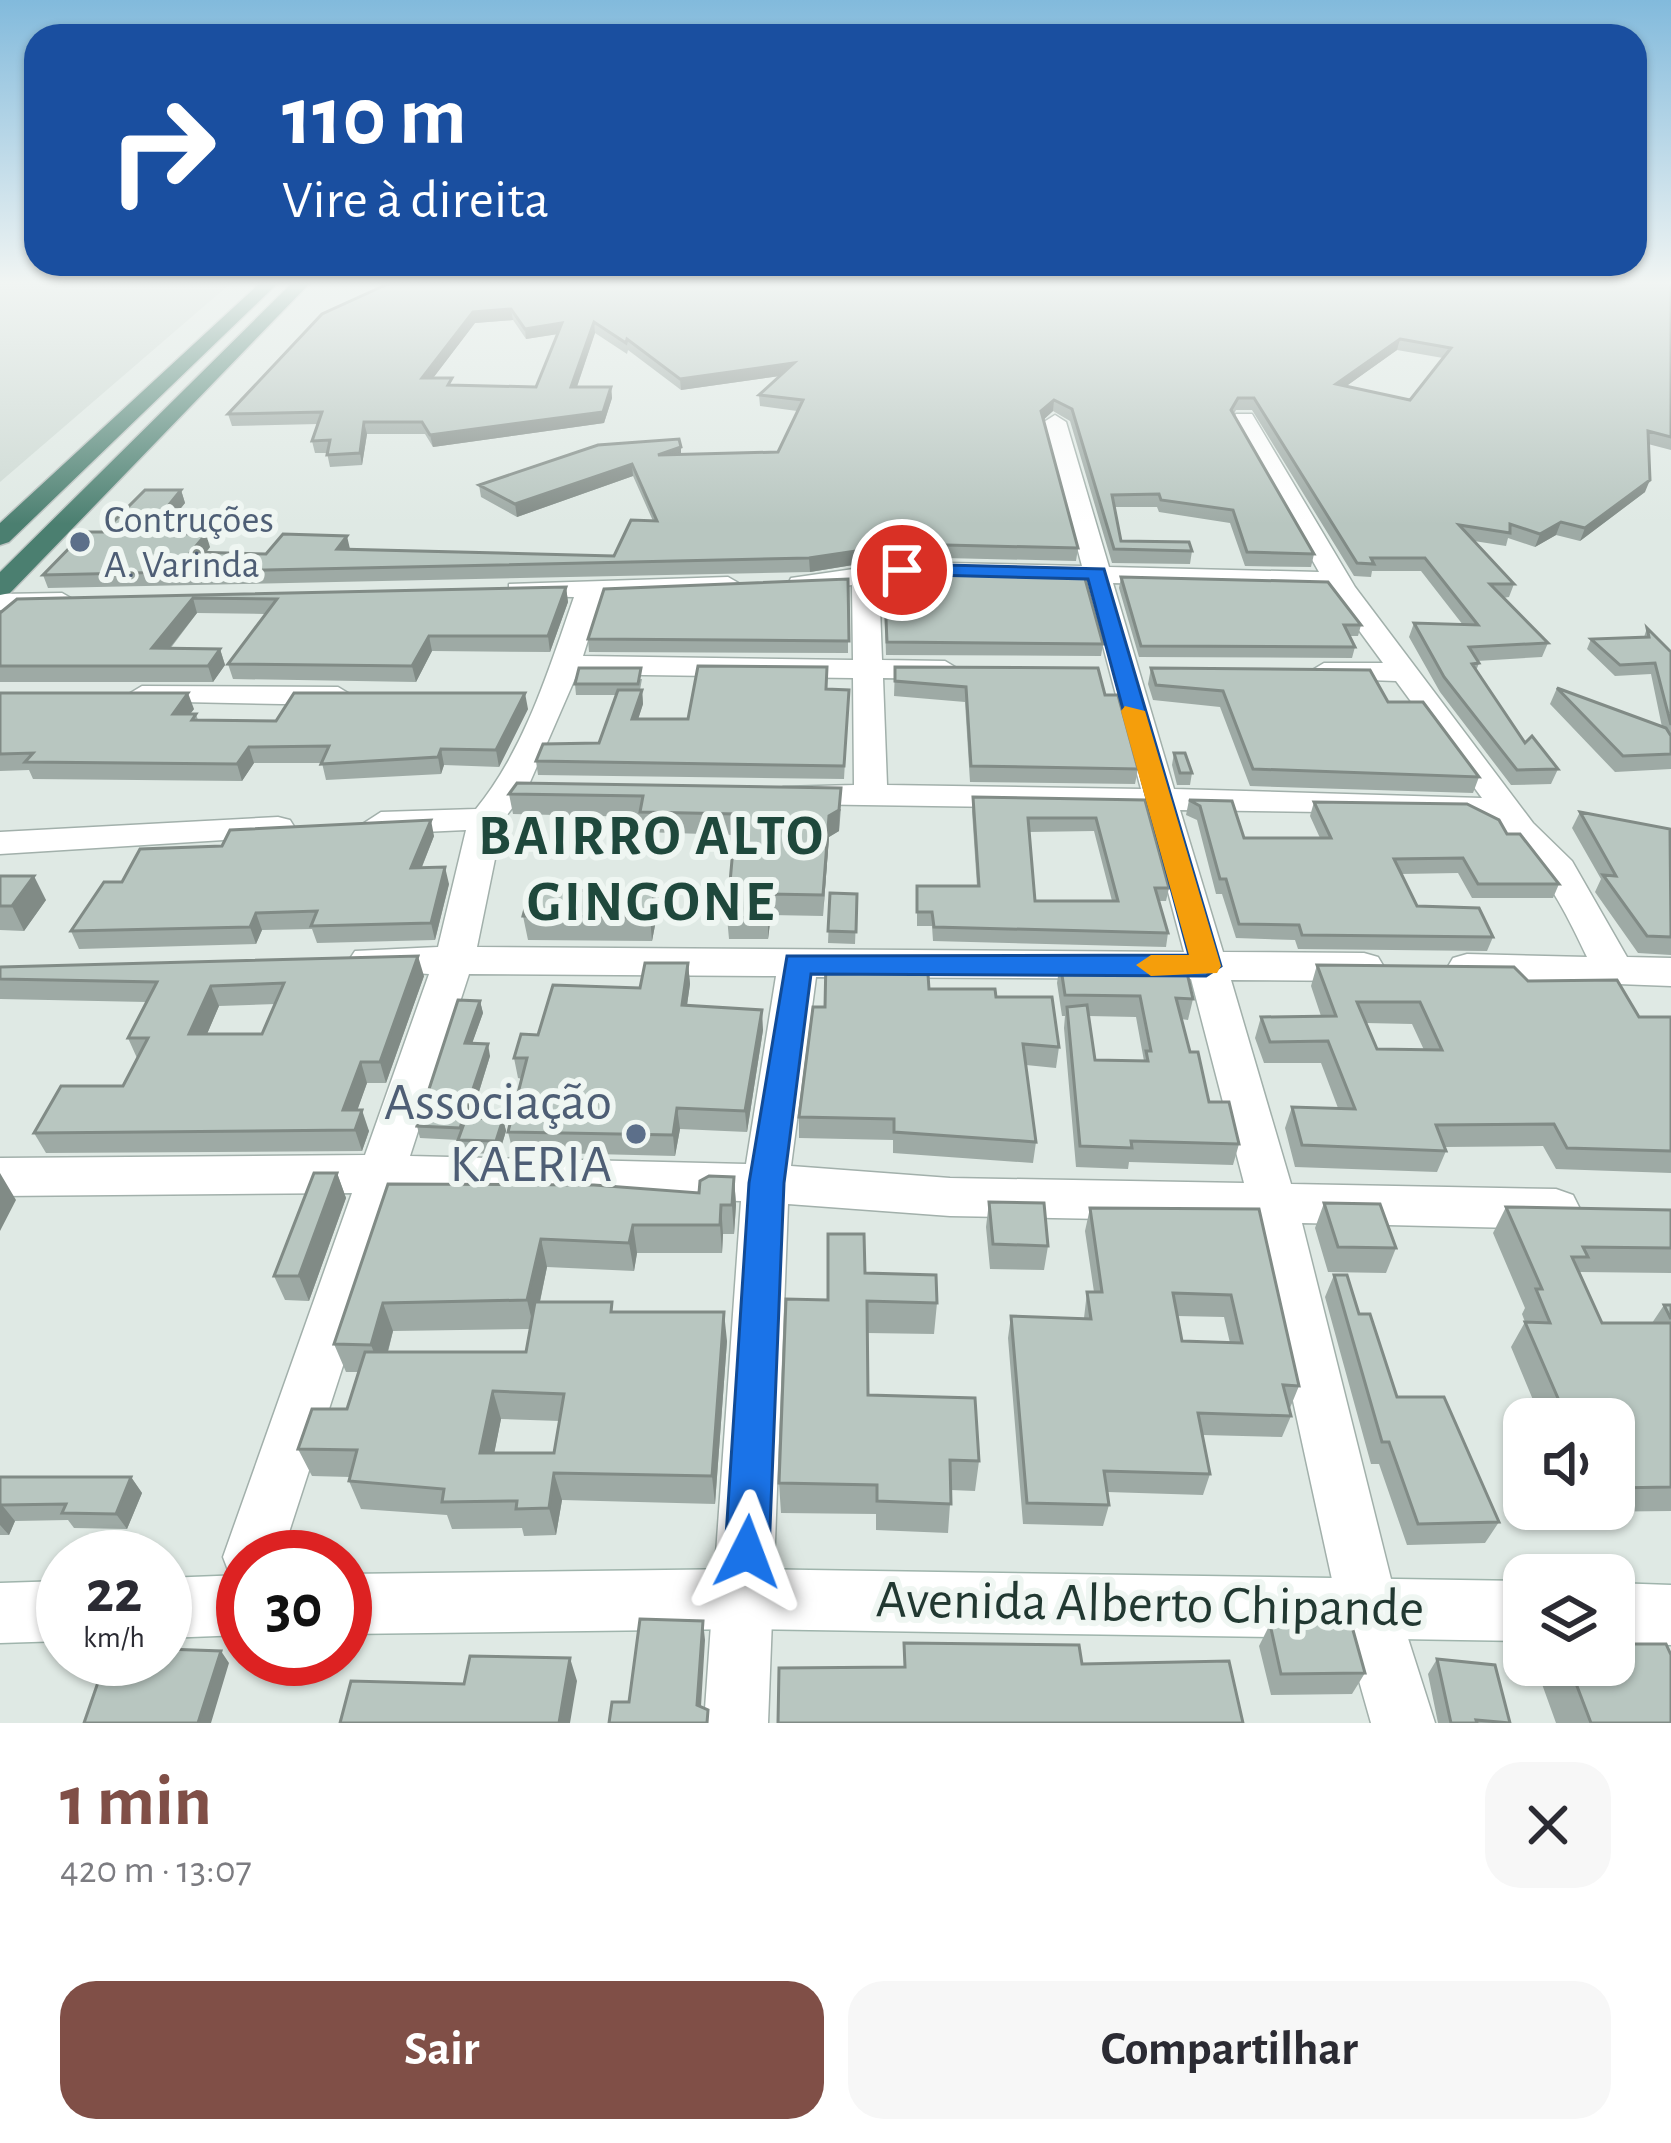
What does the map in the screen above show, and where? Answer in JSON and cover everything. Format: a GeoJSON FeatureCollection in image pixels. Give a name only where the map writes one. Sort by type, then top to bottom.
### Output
{"type":"FeatureCollection","features":[{"type":"Feature","properties":{"kind":"highway"},"geometry":{"type":"LineString","coordinates":[[0,537],[184,363]]}},
{"type":"Feature","properties":{"kind":"highway"},"geometry":{"type":"LineString","coordinates":[[0,587],[221,363]]}},
{"type":"Feature","properties":{"kind":"street"},"geometry":{"type":"LineString","coordinates":[[1244,419],[1337,580],[1523,829],[1556,859],[1613,970]]}},
{"type":"Feature","properties":{"kind":"street"},"geometry":{"type":"LineString","coordinates":[[1055,422],[1273,1203],[1368,1607],[1403,1723]]}},
{"type":"Feature","properties":{"kind":"street"},"geometry":{"type":"LineString","coordinates":[[496,590],[865,578],[902,570],[1337,580]]}},
{"type":"Feature","properties":{"kind":"street"},"geometry":{"type":"LineString","coordinates":[[865,578],[871,796]]}},
{"type":"Feature","properties":{"kind":"street"},"geometry":{"type":"LineString","coordinates":[[263,1530],[455,957],[498,804],[544,685],[591,588]]}},
{"type":"Feature","properties":{"kind":"street"},"geometry":{"type":"LineString","coordinates":[[0,602],[94,600]]}},
{"type":"Feature","properties":{"kind":"street"},"geometry":{"type":"LineString","coordinates":[[544,685],[868,668],[984,670]]}},
{"type":"Feature","properties":{"kind":"street"},"geometry":{"type":"LineString","coordinates":[[1289,673],[1407,672]]}},
{"type":"Feature","properties":{"kind":"street"},"geometry":{"type":"LineString","coordinates":[[116,695],[370,697]]}},
{"type":"Feature","properties":{"kind":"street"},"geometry":{"type":"LineString","coordinates":[[0,843],[336,825],[498,804],[555,790]]}},
{"type":"Feature","properties":{"kind":"street"},"geometry":{"type":"LineString","coordinates":[[758,794],[1157,795],[1468,803],[1523,829]]}},
{"type":"Feature","properties":{"kind":"street"},"geometry":{"type":"LineString","coordinates":[[335,960],[455,957],[1671,972]]}},
{"type":"Feature","properties":{"kind":"street"},"geometry":{"type":"LineString","coordinates":[[736,1723],[766,1183],[798,963]]}},
{"type":"Feature","properties":{"kind":"street"},"geometry":{"type":"LineString","coordinates":[[0,1177],[380,1174],[766,1183],[950,1197],[1601,1210]]}},
{"type":"Feature","properties":{"kind":"street","name":"Avenida Alberto Chipande"},"geometry":{"type":"LineString","coordinates":[[372,1604],[744,1599],[1503,1610]]}},
{"type":"Feature","properties":{"kind":"street"},"geometry":{"type":"LineString","coordinates":[[0,1613],[36,1612]]}},
{"type":"Feature","properties":{"kind":"street"},"geometry":{"type":"LineString","coordinates":[[1635,1614],[1671,1615]]}},
{"type":"Feature","properties":{"kind":"shaded area"},"geometry":{"type":"Polygon","coordinates":[[[0,363],[138,363],[0,482],[0,363]]]}},
{"type":"Feature","properties":{"kind":"building"},"geometry":{"type":"Polygon","coordinates":[[[276,363],[433,363],[422,378],[452,378],[448,385],[536,387],[546,363],[579,363],[571,387],[611,387],[603,412],[430,435],[422,422],[364,422],[360,453],[327,455],[330,440],[312,441],[322,412],[228,414],[276,363]]]}},
{"type":"Feature","properties":{"kind":"building"},"geometry":{"type":"Polygon","coordinates":[[[659,363],[791,363],[680,379],[659,363]]]}},
{"type":"Feature","properties":{"kind":"building"},"geometry":{"type":"Polygon","coordinates":[[[794,363],[1365,363],[1336,384],[1410,400],[1439,363],[1671,363],[1671,437],[1648,431],[1650,480],[1585,528],[1561,522],[1540,534],[1510,524],[1510,533],[1459,525],[1514,584],[1490,584],[1548,643],[1469,647],[1479,663],[1472,664],[1525,743],[1532,736],[1558,769],[1517,770],[1444,677],[1414,623],[1478,625],[1425,558],[1371,558],[1374,564],[1357,563],[1254,398],[1238,398],[1231,410],[1314,554],[1247,552],[1233,510],[1161,500],[1159,494],[1112,495],[1121,541],[1189,542],[1192,551],[1114,549],[1072,409],[1054,400],[1041,411],[1078,548],[903,544],[809,558],[43,575],[85,532],[103,532],[145,490],[181,490],[146,533],[206,534],[191,552],[266,554],[283,534],[347,536],[337,549],[614,556],[631,520],[657,521],[632,464],[515,504],[479,485],[598,445],[679,439],[681,447],[658,455],[778,452],[803,400],[759,395],[794,363]]]}},
{"type":"Feature","properties":{"kind":"building"},"geometry":{"type":"Polygon","coordinates":[[[884,574],[1084,575],[1103,644],[887,642],[884,574]]]}},
{"type":"Feature","properties":{"kind":"building"},"geometry":{"type":"Polygon","coordinates":[[[1121,577],[1328,582],[1361,625],[1344,625],[1355,647],[1141,646],[1121,577]]]}},
{"type":"Feature","properties":{"kind":"building"},"geometry":{"type":"Polygon","coordinates":[[[848,579],[849,641],[588,639],[604,589],[848,579]]]}},
{"type":"Feature","properties":{"kind":"building"},"geometry":{"type":"Polygon","coordinates":[[[566,587],[548,636],[429,636],[412,666],[228,664],[277,599],[193,598],[152,648],[220,649],[208,666],[0,666],[0,613],[17,599],[566,587]]]}},
{"type":"Feature","properties":{"kind":"building"},"geometry":{"type":"Polygon","coordinates":[[[1647,628],[1671,652],[1671,725],[1655,663],[1620,665],[1591,639],[1649,637],[1647,628]]]}},
{"type":"Feature","properties":{"kind":"building"},"geometry":{"type":"Polygon","coordinates":[[[698,666],[827,667],[826,689],[849,690],[844,766],[536,761],[543,744],[599,743],[618,690],[642,690],[632,719],[688,719],[698,666]]]}},
{"type":"Feature","properties":{"kind":"building"},"geometry":{"type":"Polygon","coordinates":[[[895,667],[1098,668],[1105,695],[1118,695],[1138,769],[971,766],[966,687],[895,681],[895,667]]]}},
{"type":"Feature","properties":{"kind":"building"},"geometry":{"type":"Polygon","coordinates":[[[579,668],[641,668],[638,684],[575,684],[579,668]]]}},
{"type":"Feature","properties":{"kind":"building"},"geometry":{"type":"Polygon","coordinates":[[[1151,668],[1370,670],[1388,702],[1423,702],[1479,777],[1253,769],[1223,691],[1156,685],[1151,668]]]}},
{"type":"Feature","properties":{"kind":"building"},"geometry":{"type":"Polygon","coordinates":[[[1557,688],[1666,728],[1671,754],[1623,756],[1557,688]]]}},
{"type":"Feature","properties":{"kind":"building"},"geometry":{"type":"Polygon","coordinates":[[[0,693],[188,693],[173,714],[196,714],[192,720],[276,721],[294,693],[525,693],[496,750],[441,749],[438,757],[321,764],[329,746],[249,747],[237,764],[25,762],[33,753],[0,754],[0,693]]]}},
{"type":"Feature","properties":{"kind":"building"},"geometry":{"type":"Polygon","coordinates":[[[1174,753],[1185,753],[1192,773],[1180,773],[1174,753]]]}},
{"type":"Feature","properties":{"kind":"building"},"geometry":{"type":"Polygon","coordinates":[[[517,783],[841,788],[839,810],[829,816],[823,895],[770,894],[768,918],[727,917],[736,814],[640,812],[643,796],[509,794],[517,783]]]}},
{"type":"Feature","properties":{"kind":"building"},"geometry":{"type":"Polygon","coordinates":[[[973,797],[1145,800],[1169,888],[1155,888],[1168,933],[934,927],[932,912],[917,912],[917,886],[979,886],[973,797]],[[1028,818],[1035,901],[1118,901],[1096,818],[1028,818]]]}},
{"type":"Feature","properties":{"kind":"building"},"geometry":{"type":"Polygon","coordinates":[[[1189,800],[1232,801],[1244,838],[1331,838],[1314,802],[1467,804],[1499,820],[1507,834],[1520,834],[1559,884],[1478,884],[1463,858],[1394,859],[1417,906],[1479,908],[1493,937],[1302,935],[1299,925],[1239,924],[1226,879],[1220,879],[1200,806],[1189,800]]]}},
{"type":"Feature","properties":{"kind":"building"},"geometry":{"type":"Polygon","coordinates":[[[1580,812],[1670,829],[1671,937],[1647,936],[1603,875],[1616,876],[1580,812]]]}},
{"type":"Feature","properties":{"kind":"building"},"geometry":{"type":"Polygon","coordinates":[[[431,820],[411,868],[445,867],[431,923],[311,926],[317,911],[256,913],[250,927],[71,931],[104,882],[122,882],[140,849],[222,846],[230,830],[431,820]]]}},
{"type":"Feature","properties":{"kind":"building"},"geometry":{"type":"Polygon","coordinates":[[[0,876],[34,876],[12,906],[0,906],[0,876]]]}},
{"type":"Feature","properties":{"kind":"building"},"geometry":{"type":"Polygon","coordinates":[[[530,890],[655,891],[650,917],[523,916],[530,890]]]}},
{"type":"Feature","properties":{"kind":"building"},"geometry":{"type":"Polygon","coordinates":[[[830,893],[857,894],[856,932],[828,931],[830,893]]]}},
{"type":"Feature","properties":{"kind":"building"},"geometry":{"type":"Polygon","coordinates":[[[418,956],[380,1062],[361,1062],[343,1110],[362,1110],[355,1130],[34,1133],[61,1086],[123,1086],[148,1038],[128,1038],[157,982],[0,979],[0,967],[418,956]],[[284,983],[211,986],[189,1034],[262,1034],[284,983]]]}},
{"type":"Feature","properties":{"kind":"building"},"geometry":{"type":"Polygon","coordinates":[[[826,959],[927,960],[929,989],[995,989],[996,997],[1052,997],[1059,1047],[1023,1044],[1036,1142],[894,1132],[894,1119],[799,1117],[813,1007],[825,1007],[826,959]]]}},
{"type":"Feature","properties":{"kind":"building"},"geometry":{"type":"Polygon","coordinates":[[[1060,962],[1185,964],[1193,999],[1176,998],[1190,1052],[1198,1052],[1209,1102],[1229,1102],[1239,1144],[1131,1141],[1132,1148],[1080,1146],[1067,1007],[1087,1005],[1095,1060],[1148,1061],[1146,1051],[1151,1051],[1140,996],[1065,995],[1060,962]]]}},
{"type":"Feature","properties":{"kind":"building"},"geometry":{"type":"Polygon","coordinates":[[[645,963],[688,963],[682,1005],[762,1010],[745,1111],[677,1108],[673,1135],[508,1132],[527,1058],[514,1058],[521,1034],[538,1035],[553,985],[640,988],[645,963]]]}},
{"type":"Feature","properties":{"kind":"building"},"geometry":{"type":"Polygon","coordinates":[[[1317,965],[1514,967],[1528,981],[1617,980],[1639,1017],[1671,1017],[1671,1151],[1567,1148],[1554,1124],[1436,1125],[1446,1151],[1302,1145],[1292,1107],[1355,1109],[1328,1041],[1270,1042],[1261,1017],[1336,1016],[1317,965]],[[1357,1002],[1377,1049],[1442,1050],[1420,1002],[1357,1002]]]}},
{"type":"Feature","properties":{"kind":"building"},"geometry":{"type":"Polygon","coordinates":[[[458,1000],[480,1001],[465,1043],[488,1044],[460,1128],[417,1126],[458,1000]]]}},
{"type":"Feature","properties":{"kind":"building"},"geometry":{"type":"Polygon","coordinates":[[[466,1118],[503,1119],[496,1141],[458,1140],[466,1118]]]}},
{"type":"Feature","properties":{"kind":"building"},"geometry":{"type":"Polygon","coordinates":[[[314,1173],[337,1173],[299,1276],[274,1276],[314,1173]]]}},
{"type":"Feature","properties":{"kind":"building"},"geometry":{"type":"Polygon","coordinates":[[[709,1176],[734,1177],[732,1205],[721,1205],[720,1225],[633,1225],[629,1243],[541,1239],[527,1300],[383,1303],[371,1345],[334,1344],[388,1184],[594,1185],[699,1193],[700,1181],[709,1176]]]}},
{"type":"Feature","properties":{"kind":"building"},"geometry":{"type":"Polygon","coordinates":[[[989,1202],[1044,1203],[1048,1246],[993,1244],[989,1202]]]}},
{"type":"Feature","properties":{"kind":"building"},"geometry":{"type":"Polygon","coordinates":[[[1324,1203],[1380,1204],[1396,1248],[1338,1247],[1324,1203]]]}},
{"type":"Feature","properties":{"kind":"building"},"geometry":{"type":"Polygon","coordinates":[[[1506,1207],[1671,1210],[1671,1248],[1583,1247],[1588,1257],[1572,1257],[1602,1323],[1671,1323],[1671,1487],[1635,1488],[1635,1398],[1558,1398],[1525,1322],[1550,1323],[1536,1289],[1542,1289],[1506,1207]]]}},
{"type":"Feature","properties":{"kind":"building"},"geometry":{"type":"Polygon","coordinates":[[[1090,1208],[1259,1209],[1299,1386],[1283,1385],[1291,1416],[1198,1413],[1210,1474],[1104,1471],[1109,1505],[1027,1503],[1011,1316],[1091,1319],[1087,1292],[1102,1292],[1090,1208]],[[1173,1293],[1182,1341],[1242,1343],[1231,1295],[1173,1293]]]}},
{"type":"Feature","properties":{"kind":"building"},"geometry":{"type":"Polygon","coordinates":[[[828,1234],[864,1234],[865,1273],[936,1275],[937,1303],[867,1301],[868,1395],[975,1398],[979,1461],[950,1460],[951,1504],[877,1501],[877,1485],[779,1483],[786,1299],[828,1300],[828,1234]]]}},
{"type":"Feature","properties":{"kind":"building"},"geometry":{"type":"Polygon","coordinates":[[[1334,1275],[1347,1275],[1359,1314],[1370,1314],[1397,1397],[1444,1397],[1499,1522],[1418,1524],[1389,1442],[1382,1442],[1334,1275]]]}},
{"type":"Feature","properties":{"kind":"building"},"geometry":{"type":"Polygon","coordinates":[[[535,1302],[612,1302],[611,1312],[724,1312],[712,1476],[554,1473],[549,1508],[516,1509],[517,1501],[442,1502],[444,1489],[349,1481],[357,1450],[298,1449],[312,1409],[347,1409],[365,1352],[526,1352],[535,1302]],[[493,1391],[480,1453],[554,1453],[564,1394],[493,1391]]]}},
{"type":"Feature","properties":{"kind":"building"},"geometry":{"type":"Polygon","coordinates":[[[0,1477],[131,1477],[116,1514],[62,1513],[66,1504],[2,1505],[0,1511],[0,1477]]]}},
{"type":"Feature","properties":{"kind":"building"},"geometry":{"type":"Polygon","coordinates":[[[640,1619],[703,1621],[697,1705],[708,1710],[707,1723],[609,1723],[612,1702],[629,1702],[640,1619]]]}},
{"type":"Feature","properties":{"kind":"building"},"geometry":{"type":"Polygon","coordinates":[[[1351,1623],[1365,1673],[1281,1674],[1270,1624],[1351,1623]]]}},
{"type":"Feature","properties":{"kind":"building"},"geometry":{"type":"Polygon","coordinates":[[[904,1643],[1079,1645],[1082,1664],[1229,1661],[1243,1723],[778,1723],[779,1668],[905,1667],[904,1643]]]}},
{"type":"Feature","properties":{"kind":"building"},"geometry":{"type":"Polygon","coordinates":[[[1635,1644],[1666,1644],[1671,1655],[1671,1723],[1591,1723],[1577,1686],[1635,1686],[1635,1644]]]}},
{"type":"Feature","properties":{"kind":"building"},"geometry":{"type":"Polygon","coordinates":[[[192,1650],[216,1651],[216,1667],[198,1723],[84,1723],[97,1686],[192,1686],[192,1650]]]}},
{"type":"Feature","properties":{"kind":"building"},"geometry":{"type":"Polygon","coordinates":[[[470,1656],[570,1658],[559,1723],[340,1723],[350,1686],[372,1686],[372,1682],[464,1684],[470,1656]]]}},
{"type":"Feature","properties":{"kind":"building"},"geometry":{"type":"Polygon","coordinates":[[[1437,1659],[1495,1665],[1510,1723],[1451,1723],[1437,1659]]]}},
{"type":"Feature","properties":{"kind":"slow traffic"},"geometry":{"type":"LineString","coordinates":[[1133,711],[1206,966],[1151,965]]}},
{"type":"Feature","properties":{"kind":"place","name":"Contruções A. Varinda"},"geometry":{"type":"Point","coordinates":[80,542]}},
{"type":"Feature","properties":{"kind":"place","name":"Associação KAERIA"},"geometry":{"type":"Point","coordinates":[636,1134]}},
{"type":"Feature","properties":{"kind":"district","name":"BAIRRO ALTO GINGONE"},"geometry":{"type":"Point","coordinates":[652,869]}},
{"type":"Feature","properties":{"kind":"route"},"geometry":{"type":"LineString","coordinates":[[747,1552],[766,1183],[798,963],[1206,966],[1097,573],[902,570]]}}]}
